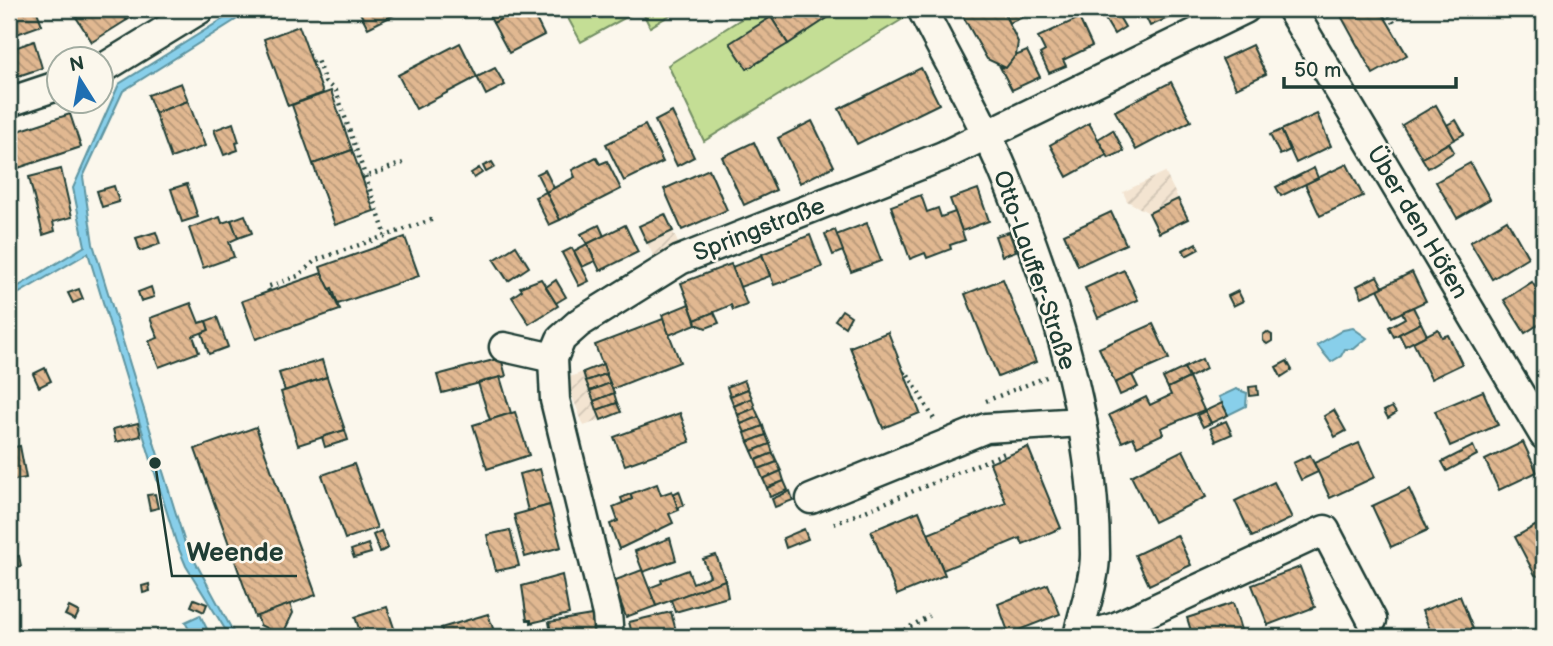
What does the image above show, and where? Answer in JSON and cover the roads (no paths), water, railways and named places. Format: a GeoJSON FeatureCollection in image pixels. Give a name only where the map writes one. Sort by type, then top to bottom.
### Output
{"type":"FeatureCollection","features":[{"type":"Feature","properties":{"kind":"street"},"geometry":{"type":"LineString","coordinates":[[116,60],[200,9]]}},
{"type":"Feature","properties":{"kind":"street","name":"Otto-Lauffer-Straße"},"geometry":{"type":"LineString","coordinates":[[922,9],[1002,167],[1055,318],[1082,422],[1087,449],[1096,557],[1081,637]]}},
{"type":"Feature","properties":{"kind":"street","name":"Springstraße"},"geometry":{"type":"LineString","coordinates":[[553,358],[561,339],[579,323],[680,260],[943,156],[1245,9]]}},
{"type":"Feature","properties":{"kind":"street","name":"Über den Höfen"},"geometry":{"type":"LineString","coordinates":[[1291,9],[1544,435]]}},
{"type":"Feature","properties":{"kind":"street"},"geometry":{"type":"LineString","coordinates":[[9,102],[46,90]]}},
{"type":"Feature","properties":{"kind":"street"},"geometry":{"type":"LineString","coordinates":[[503,347],[553,358],[555,400],[607,614],[609,637]]}},
{"type":"Feature","properties":{"kind":"street"},"geometry":{"type":"LineString","coordinates":[[811,499],[986,428],[1082,422]]}},
{"type":"Feature","properties":{"kind":"street"},"geometry":{"type":"LineString","coordinates":[[1081,637],[1116,628],[1325,530],[1372,620]]}},
{"type":"Feature","properties":{"kind":"water"},"geometry":{"type":"Polygon","coordinates":[[[239,9],[253,9],[123,91],[116,106],[119,84],[239,9]]]}},
{"type":"Feature","properties":{"kind":"water"},"geometry":{"type":"Polygon","coordinates":[[[105,116],[111,116],[83,177],[93,244],[185,543],[236,637],[230,637],[186,566],[176,542],[88,253],[9,299],[9,292],[85,246],[73,188],[105,116]]]}},
{"type":"Feature","properties":{"kind":"water"},"geometry":{"type":"Polygon","coordinates":[[[1353,328],[1367,338],[1354,349],[1345,349],[1341,356],[1331,362],[1317,345],[1343,330],[1353,328]]]}},
{"type":"Feature","properties":{"kind":"water"},"geometry":{"type":"Polygon","coordinates":[[[1236,389],[1247,393],[1246,406],[1228,415],[1219,397],[1236,389]]]}},
{"type":"Feature","properties":{"kind":"water"},"geometry":{"type":"Polygon","coordinates":[[[200,615],[211,637],[193,637],[185,622],[200,615]]]}},
{"type":"Feature","properties":{"kind":"place","name":"Weende"},"geometry":{"type":"Point","coordinates":[155,463]}}]}
